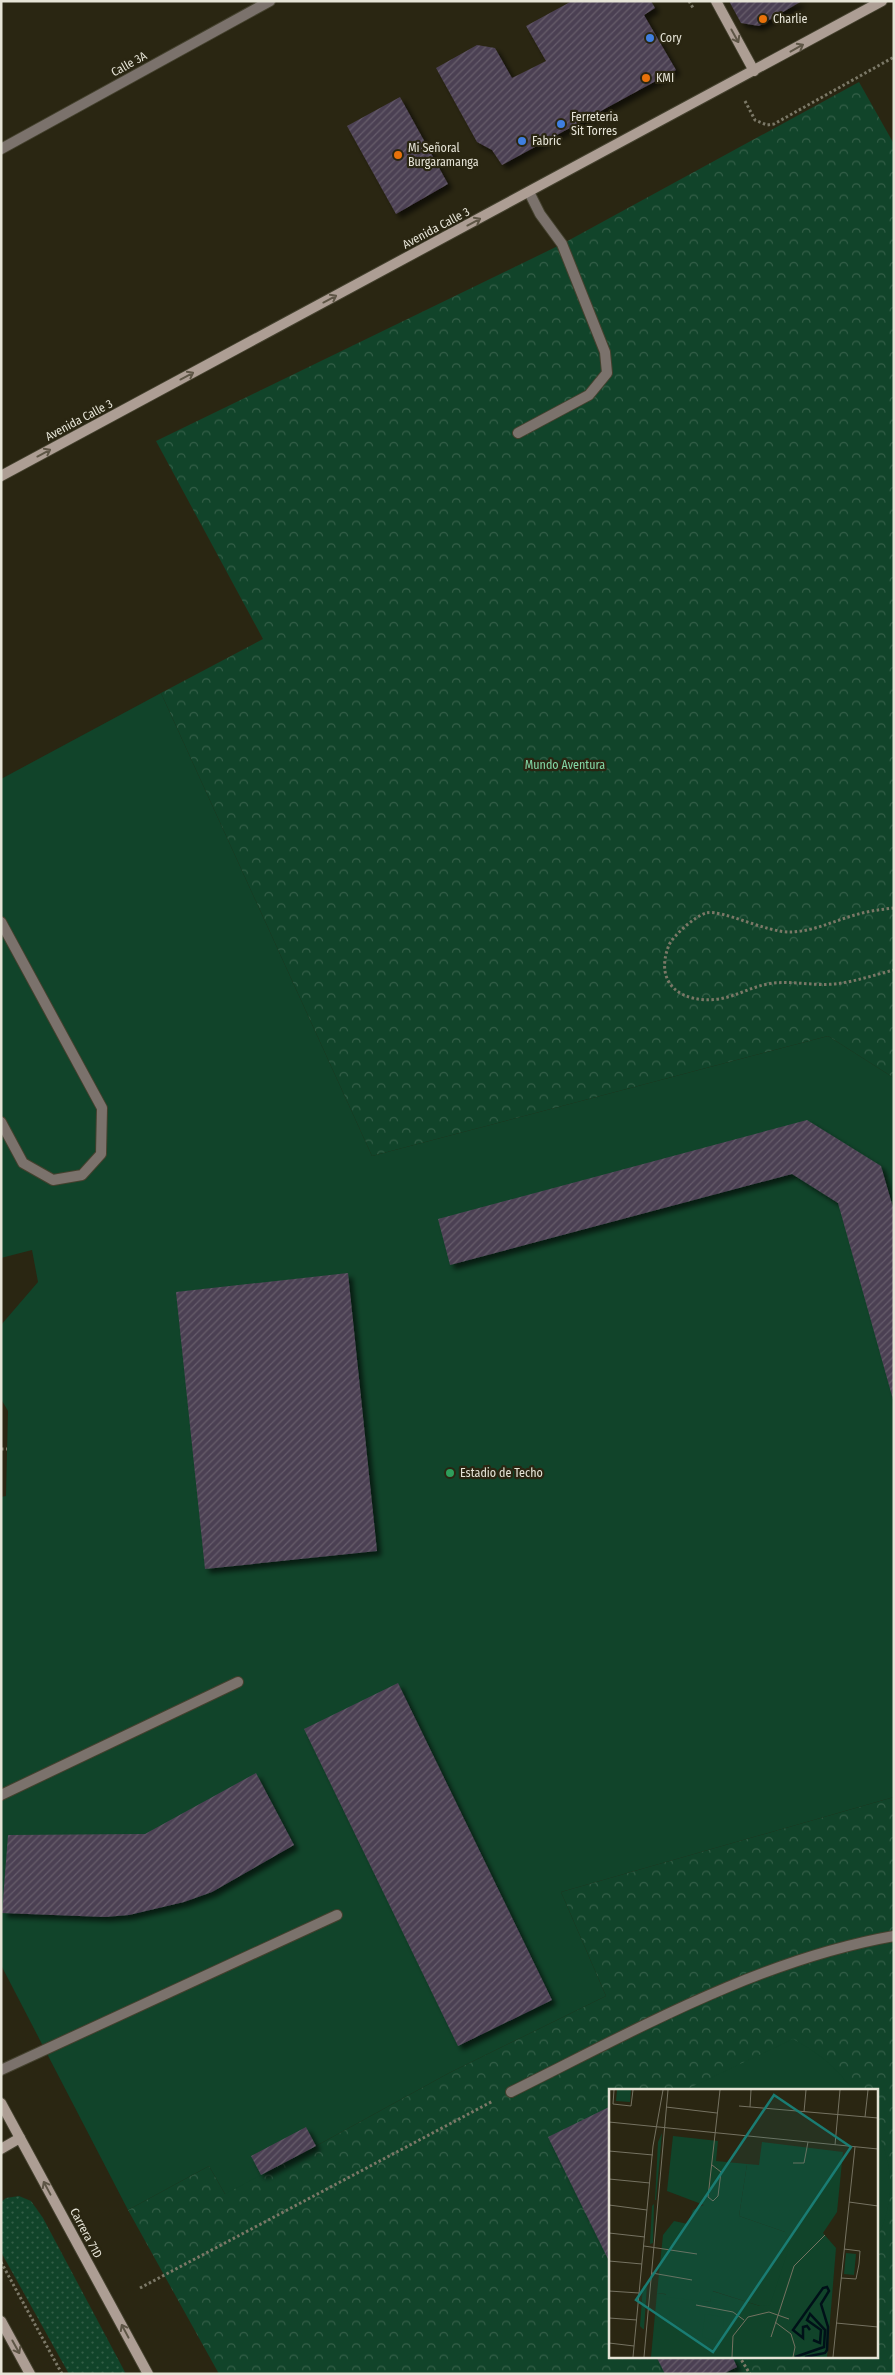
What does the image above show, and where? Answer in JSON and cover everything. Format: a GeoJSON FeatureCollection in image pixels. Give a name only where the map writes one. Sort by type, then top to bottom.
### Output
{"type":"FeatureCollection","features":[{"type":"Feature","properties":{"kind":"street","name":"Calle 3A"},"geometry":{"type":"LineString","coordinates":[[1,149],[270,1]]}},
{"type":"Feature","properties":{"kind":"street"},"geometry":{"type":"LineString","coordinates":[[716,1],[754,71]]}},
{"type":"Feature","properties":{"kind":"street","name":"Avenida Calle 3"},"geometry":{"type":"LineString","coordinates":[[1,476],[882,1]]}},
{"type":"Feature","properties":{"kind":"street"},"geometry":{"type":"LineString","coordinates":[[518,433],[589,395],[607,373],[605,352],[562,244],[540,214],[529,192]]}},
{"type":"Feature","properties":{"kind":"street"},"geometry":{"type":"LineString","coordinates":[[1,922],[102,1108],[101,1154],[82,1175],[53,1180],[23,1163],[1,1122]]}},
{"type":"Feature","properties":{"kind":"street"},"geometry":{"type":"LineString","coordinates":[[1,1796],[238,1682]]}},
{"type":"Feature","properties":{"kind":"street"},"geometry":{"type":"LineString","coordinates":[[1,2070],[337,1915]]}},
{"type":"Feature","properties":{"kind":"street"},"geometry":{"type":"LineString","coordinates":[[511,2092],[721,1990],[838,1948],[894,1936]]}},
{"type":"Feature","properties":{"kind":"street","name":"Carrera 71D"},"geometry":{"type":"LineString","coordinates":[[1,2103],[148,2374]]}},
{"type":"Feature","properties":{"kind":"street"},"geometry":{"type":"LineString","coordinates":[[1,2148],[20,2138]]}},
{"type":"Feature","properties":{"kind":"street"},"geometry":{"type":"LineString","coordinates":[[1,2321],[30,2374]]}},
{"type":"Feature","properties":{"kind":"path"},"geometry":{"type":"LineString","coordinates":[[746,102],[755,120],[767,125],[774,124],[894,57]]}},
{"type":"Feature","properties":{"kind":"path"},"geometry":{"type":"LineString","coordinates":[[894,908],[866,912],[810,930],[789,932],[745,923],[726,916],[705,913],[684,927],[670,942],[664,971],[668,984],[677,990],[695,999],[718,999],[774,983],[835,984],[894,970]]}},
{"type":"Feature","properties":{"kind":"path"},"geometry":{"type":"LineString","coordinates":[[1,1449],[8,1449]]}},
{"type":"Feature","properties":{"kind":"path"},"geometry":{"type":"LineString","coordinates":[[140,2288],[511,2092]]}},
{"type":"Feature","properties":{"kind":"path"},"geometry":{"type":"LineString","coordinates":[[1,2262],[62,2374]]}},
{"type":"Feature","properties":{"kind":"path"},"geometry":{"type":"LineString","coordinates":[[740,2358],[750,2374]]}},
{"type":"Feature","properties":{"kind":"green space","name":"Mundo Aventura"},"geometry":{"type":"Polygon","coordinates":[[[859,82],[894,144],[894,1078],[828,1036],[372,1156],[161,693],[263,639],[156,441],[562,244],[859,82]]]}},
{"type":"Feature","properties":{"kind":"green space","name":"Estadio de Techo"},"geometry":{"type":"Polygon","coordinates":[[[161,693],[372,1156],[828,1036],[894,1078],[894,1797],[561,1892],[606,1996],[449,2073],[316,2146],[306,2128],[251,2156],[261,2175],[225,2194],[209,2166],[128,2210],[1,1965],[1,1497],[6,1496],[8,1411],[1,1399],[1,1325],[38,1282],[32,1250],[1,1258],[1,779],[161,693]]]}},
{"type":"Feature","properties":{"kind":"green space"},"geometry":{"type":"Polygon","coordinates":[[[894,1797],[894,2374],[219,2374],[128,2210],[209,2166],[225,2194],[251,2156],[306,2127],[316,2146],[449,2073],[606,1996],[561,1892],[894,1797]]]}},
{"type":"Feature","properties":{"kind":"green space"},"geometry":{"type":"Polygon","coordinates":[[[793,2039],[826,2061],[840,2074],[851,2089],[687,2089],[793,2039]]]}},
{"type":"Feature","properties":{"kind":"green space"},"geometry":{"type":"Polygon","coordinates":[[[878,2133],[887,2158],[890,2185],[887,2212],[878,2236],[878,2133]]]}},
{"type":"Feature","properties":{"kind":"green space"},"geometry":{"type":"Polygon","coordinates":[[[19,2196],[31,2201],[43,2218],[126,2374],[69,2374],[1,2252],[1,2202],[6,2198],[19,2196]]]}},
{"type":"Feature","properties":{"kind":"building"},"geometry":{"type":"Polygon","coordinates":[[[572,1],[651,1],[655,8],[644,15],[676,70],[502,165],[492,150],[477,142],[436,68],[477,45],[495,48],[512,78],[546,61],[526,26],[572,1]]]}},
{"type":"Feature","properties":{"kind":"building"},"geometry":{"type":"Polygon","coordinates":[[[729,1],[802,1],[759,26],[741,23],[729,1]]]}},
{"type":"Feature","properties":{"kind":"building","name":"Mi Señoral Burgaramanga"},"geometry":{"type":"Polygon","coordinates":[[[400,97],[448,184],[396,214],[347,126],[400,97]]]}},
{"type":"Feature","properties":{"kind":"building"},"geometry":{"type":"Polygon","coordinates":[[[807,1120],[881,1166],[894,1211],[894,1403],[838,1203],[792,1174],[450,1265],[438,1219],[807,1120]]]}},
{"type":"Feature","properties":{"kind":"building"},"geometry":{"type":"Polygon","coordinates":[[[348,1273],[377,1551],[205,1569],[176,1292],[348,1273]]]}},
{"type":"Feature","properties":{"kind":"building"},"geometry":{"type":"Polygon","coordinates":[[[398,1683],[552,2000],[458,2046],[304,1729],[398,1683]]]}},
{"type":"Feature","properties":{"kind":"building"},"geometry":{"type":"Polygon","coordinates":[[[256,1773],[294,1845],[212,1892],[184,1902],[129,1915],[105,1917],[2,1913],[8,1835],[145,1834],[256,1773]]]}},
{"type":"Feature","properties":{"kind":"building"},"geometry":{"type":"Polygon","coordinates":[[[609,2107],[609,2261],[548,2137],[609,2107]]]}},
{"type":"Feature","properties":{"kind":"building"},"geometry":{"type":"Polygon","coordinates":[[[306,2127],[316,2146],[261,2175],[251,2156],[306,2127]]]}},
{"type":"Feature","properties":{"kind":"building"},"geometry":{"type":"Polygon","coordinates":[[[657,2358],[733,2358],[737,2367],[723,2374],[665,2374],[657,2358]]]}},
{"type":"Feature","properties":{"kind":"place","name":"Charlie"},"geometry":{"type":"Point","coordinates":[763,19]}},
{"type":"Feature","properties":{"kind":"place","name":"Cory"},"geometry":{"type":"Point","coordinates":[650,38]}},
{"type":"Feature","properties":{"kind":"place","name":"KMI"},"geometry":{"type":"Point","coordinates":[646,78]}},
{"type":"Feature","properties":{"kind":"place","name":"Ferreteria Sit Torres"},"geometry":{"type":"Point","coordinates":[561,124]}},
{"type":"Feature","properties":{"kind":"place","name":"Fabric"},"geometry":{"type":"Point","coordinates":[522,141]}},
{"type":"Feature","properties":{"kind":"place","name":"Mi Señoral Burgaramanga"},"geometry":{"type":"Point","coordinates":[398,155]}},
{"type":"Feature","properties":{"kind":"place","name":"Estadio de Techo"},"geometry":{"type":"Point","coordinates":[450,1473]}}]}
